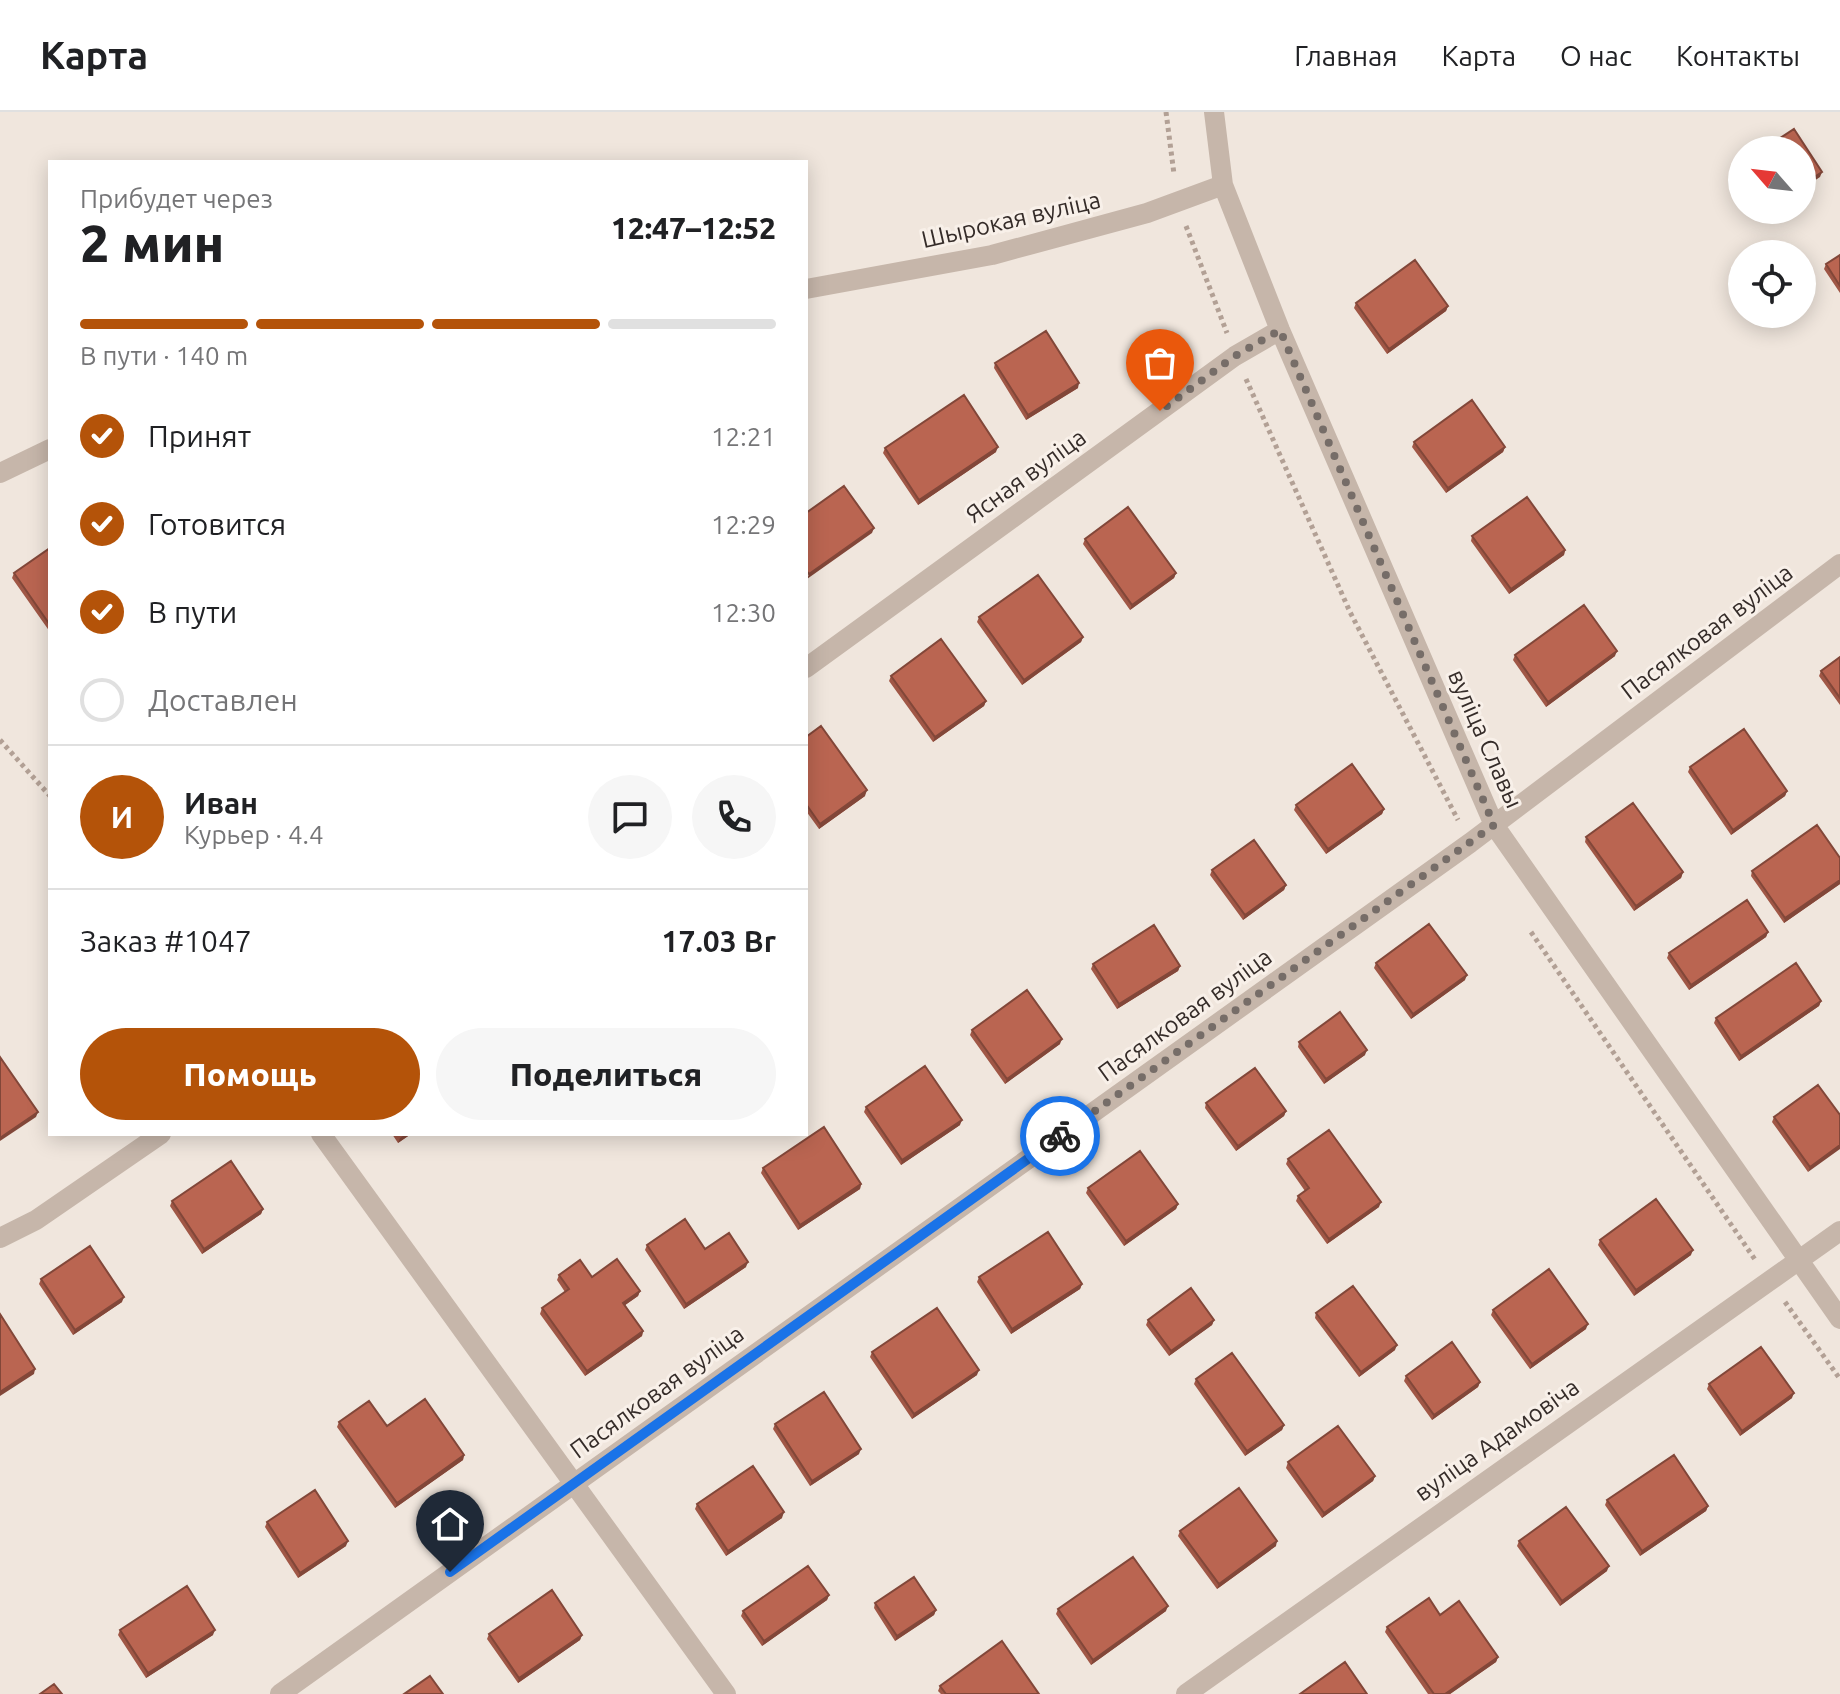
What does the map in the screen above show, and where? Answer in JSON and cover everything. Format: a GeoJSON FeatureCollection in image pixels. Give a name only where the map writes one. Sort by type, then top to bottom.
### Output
{"type":"FeatureCollection","features":[{"type":"Feature","properties":{"kind":"street","name":"вуліца Славы"},"geometry":{"type":"LineString","coordinates":[[1214,112],[1223,185],[1280,330],[1494,825],[1840,1319]]}},
{"type":"Feature","properties":{"kind":"street","name":"Шырокая вуліца"},"geometry":{"type":"LineString","coordinates":[[808,289],[992,255],[1147,213],[1223,185]]}},
{"type":"Feature","properties":{"kind":"street","name":"Ясная вуліца"},"geometry":{"type":"LineString","coordinates":[[808,667],[1235,356],[1280,330]]}},
{"type":"Feature","properties":{"kind":"street"},"geometry":{"type":"LineString","coordinates":[[0,473],[48,450]]}},
{"type":"Feature","properties":{"kind":"street","name":"Пасялковая вуліца"},"geometry":{"type":"LineString","coordinates":[[280,1694],[1494,825],[1840,564]]}},
{"type":"Feature","properties":{"kind":"street"},"geometry":{"type":"LineString","coordinates":[[0,1238],[36,1220],[158,1136]]}},
{"type":"Feature","properties":{"kind":"street"},"geometry":{"type":"LineString","coordinates":[[322,1136],[726,1694]]}},
{"type":"Feature","properties":{"kind":"street","name":"вуліца Адамовіча"},"geometry":{"type":"LineString","coordinates":[[1186,1694],[1840,1231]]}},
{"type":"Feature","properties":{"kind":"path"},"geometry":{"type":"LineString","coordinates":[[0,740],[48,794]]}},
{"type":"Feature","properties":{"kind":"building"},"geometry":{"type":"Polygon","coordinates":[[[1794,129],[1799,136],[1783,136],[1794,129]]]}},
{"type":"Feature","properties":{"kind":"building"},"geometry":{"type":"Polygon","coordinates":[[[1840,255],[1840,286],[1826,264],[1840,255]]]}},
{"type":"Feature","properties":{"kind":"building"},"geometry":{"type":"Polygon","coordinates":[[[1415,260],[1448,306],[1389,349],[1356,303],[1415,260]]]}},
{"type":"Feature","properties":{"kind":"building"},"geometry":{"type":"Polygon","coordinates":[[[1046,331],[1079,383],[1028,415],[995,363],[1046,331]]]}},
{"type":"Feature","properties":{"kind":"building"},"geometry":{"type":"Polygon","coordinates":[[[964,395],[998,447],[919,500],[885,448],[964,395]]]}},
{"type":"Feature","properties":{"kind":"building"},"geometry":{"type":"Polygon","coordinates":[[[1472,400],[1505,447],[1448,488],[1414,442],[1472,400]]]}},
{"type":"Feature","properties":{"kind":"building"},"geometry":{"type":"Polygon","coordinates":[[[844,486],[874,528],[809,574],[808,512],[844,486]]]}},
{"type":"Feature","properties":{"kind":"building"},"geometry":{"type":"Polygon","coordinates":[[[1527,497],[1565,550],[1511,589],[1472,536],[1527,497]]]}},
{"type":"Feature","properties":{"kind":"building"},"geometry":{"type":"Polygon","coordinates":[[[1128,507],[1176,573],[1132,605],[1085,539],[1128,507]]]}},
{"type":"Feature","properties":{"kind":"building"},"geometry":{"type":"Polygon","coordinates":[[[48,549],[48,622],[14,573],[48,549]]]}},
{"type":"Feature","properties":{"kind":"building"},"geometry":{"type":"Polygon","coordinates":[[[1038,575],[1083,637],[1024,680],[979,617],[1038,575]]]}},
{"type":"Feature","properties":{"kind":"building"},"geometry":{"type":"Polygon","coordinates":[[[1584,605],[1617,651],[1548,702],[1515,655],[1584,605]]]}},
{"type":"Feature","properties":{"kind":"building"},"geometry":{"type":"Polygon","coordinates":[[[941,639],[986,701],[935,737],[891,676],[941,639]]]}},
{"type":"Feature","properties":{"kind":"building"},"geometry":{"type":"Polygon","coordinates":[[[1840,657],[1840,698],[1821,671],[1840,657]]]}},
{"type":"Feature","properties":{"kind":"building"},"geometry":{"type":"Polygon","coordinates":[[[821,726],[867,790],[820,824],[808,807],[808,736],[821,726]]]}},
{"type":"Feature","properties":{"kind":"building"},"geometry":{"type":"Polygon","coordinates":[[[1744,729],[1787,791],[1733,830],[1690,767],[1744,729]]]}},
{"type":"Feature","properties":{"kind":"building"},"geometry":{"type":"Polygon","coordinates":[[[1352,764],[1384,809],[1328,849],[1296,805],[1352,764]]]}},
{"type":"Feature","properties":{"kind":"building"},"geometry":{"type":"Polygon","coordinates":[[[1633,803],[1683,872],[1636,906],[1586,837],[1633,803]]]}},
{"type":"Feature","properties":{"kind":"building"},"geometry":{"type":"Polygon","coordinates":[[[1817,825],[1840,858],[1840,880],[1785,918],[1752,871],[1817,825]]]}},
{"type":"Feature","properties":{"kind":"building"},"geometry":{"type":"Polygon","coordinates":[[[1254,840],[1286,885],[1245,915],[1212,870],[1254,840]]]}},
{"type":"Feature","properties":{"kind":"building"},"geometry":{"type":"Polygon","coordinates":[[[1747,900],[1768,932],[1691,985],[1669,953],[1747,900]]]}},
{"type":"Feature","properties":{"kind":"building"},"geometry":{"type":"Polygon","coordinates":[[[1429,924],[1467,975],[1413,1014],[1376,963],[1429,924]]]}},
{"type":"Feature","properties":{"kind":"building"},"geometry":{"type":"Polygon","coordinates":[[[1154,925],[1180,966],[1119,1004],[1093,964],[1154,925]]]}},
{"type":"Feature","properties":{"kind":"building"},"geometry":{"type":"Polygon","coordinates":[[[1796,963],[1821,1001],[1741,1056],[1716,1018],[1796,963]]]}},
{"type":"Feature","properties":{"kind":"building"},"geometry":{"type":"Polygon","coordinates":[[[1027,990],[1062,1039],[1007,1079],[972,1030],[1027,990]]]}},
{"type":"Feature","properties":{"kind":"building"},"geometry":{"type":"Polygon","coordinates":[[[1340,1012],[1367,1050],[1326,1079],[1299,1042],[1340,1012]]]}},
{"type":"Feature","properties":{"kind":"building"},"geometry":{"type":"Polygon","coordinates":[[[0,1057],[38,1112],[0,1138],[0,1057]]]}},
{"type":"Feature","properties":{"kind":"building"},"geometry":{"type":"Polygon","coordinates":[[[925,1066],[962,1120],[902,1160],[866,1107],[925,1066]]]}},
{"type":"Feature","properties":{"kind":"building"},"geometry":{"type":"Polygon","coordinates":[[[1255,1068],[1286,1111],[1238,1146],[1206,1103],[1255,1068]]]}},
{"type":"Feature","properties":{"kind":"building"},"geometry":{"type":"Polygon","coordinates":[[[1818,1085],[1840,1115],[1840,1145],[1810,1167],[1774,1117],[1818,1085]]]}},
{"type":"Feature","properties":{"kind":"building"},"geometry":{"type":"Polygon","coordinates":[[[824,1127],[861,1184],[800,1225],[763,1168],[824,1127]]]}},
{"type":"Feature","properties":{"kind":"building"},"geometry":{"type":"Polygon","coordinates":[[[1329,1130],[1381,1202],[1329,1239],[1298,1196],[1309,1188],[1288,1159],[1329,1130]]]}},
{"type":"Feature","properties":{"kind":"building"},"geometry":{"type":"Polygon","coordinates":[[[1140,1151],[1178,1204],[1126,1241],[1088,1188],[1140,1151]]]}},
{"type":"Feature","properties":{"kind":"building"},"geometry":{"type":"Polygon","coordinates":[[[231,1161],[263,1209],[204,1249],[172,1201],[231,1161]]]}},
{"type":"Feature","properties":{"kind":"building"},"geometry":{"type":"Polygon","coordinates":[[[1656,1199],[1693,1250],[1636,1290],[1600,1240],[1656,1199]]]}},
{"type":"Feature","properties":{"kind":"building"},"geometry":{"type":"Polygon","coordinates":[[[685,1219],[705,1249],[729,1233],[748,1262],[686,1304],[647,1245],[685,1219]]]}},
{"type":"Feature","properties":{"kind":"building"},"geometry":{"type":"Polygon","coordinates":[[[1048,1232],[1082,1284],[1012,1329],[979,1277],[1048,1232]]]}},
{"type":"Feature","properties":{"kind":"building"},"geometry":{"type":"Polygon","coordinates":[[[90,1246],[124,1297],[75,1330],[41,1279],[90,1246]]]}},
{"type":"Feature","properties":{"kind":"building"},"geometry":{"type":"Polygon","coordinates":[[[617,1259],[640,1291],[623,1303],[643,1331],[587,1371],[542,1308],[569,1289],[559,1275],[580,1260],[592,1277],[617,1259]]]}},
{"type":"Feature","properties":{"kind":"building"},"geometry":{"type":"Polygon","coordinates":[[[1549,1269],[1588,1324],[1532,1364],[1493,1310],[1549,1269]]]}},
{"type":"Feature","properties":{"kind":"building"},"geometry":{"type":"Polygon","coordinates":[[[1353,1286],[1397,1345],[1361,1372],[1316,1313],[1353,1286]]]}},
{"type":"Feature","properties":{"kind":"building"},"geometry":{"type":"Polygon","coordinates":[[[1191,1288],[1214,1320],[1171,1351],[1148,1320],[1191,1288]]]}},
{"type":"Feature","properties":{"kind":"building"},"geometry":{"type":"Polygon","coordinates":[[[937,1308],[979,1370],[914,1414],[872,1352],[937,1308]]]}},
{"type":"Feature","properties":{"kind":"building"},"geometry":{"type":"Polygon","coordinates":[[[0,1314],[35,1369],[0,1392],[0,1314]]]}},
{"type":"Feature","properties":{"kind":"building"},"geometry":{"type":"Polygon","coordinates":[[[1452,1342],[1480,1382],[1434,1415],[1406,1376],[1452,1342]]]}},
{"type":"Feature","properties":{"kind":"building"},"geometry":{"type":"Polygon","coordinates":[[[1761,1347],[1794,1393],[1742,1431],[1709,1384],[1761,1347]]]}},
{"type":"Feature","properties":{"kind":"building"},"geometry":{"type":"Polygon","coordinates":[[[1232,1353],[1284,1425],[1247,1451],[1196,1379],[1232,1353]]]}},
{"type":"Feature","properties":{"kind":"building"},"geometry":{"type":"Polygon","coordinates":[[[824,1392],[861,1449],[812,1481],[775,1424],[824,1392]]]}},
{"type":"Feature","properties":{"kind":"building"},"geometry":{"type":"Polygon","coordinates":[[[425,1399],[464,1455],[397,1503],[339,1422],[369,1401],[387,1426],[425,1399]]]}},
{"type":"Feature","properties":{"kind":"building"},"geometry":{"type":"Polygon","coordinates":[[[1338,1426],[1375,1476],[1324,1513],[1288,1462],[1338,1426]]]}},
{"type":"Feature","properties":{"kind":"building"},"geometry":{"type":"Polygon","coordinates":[[[1674,1455],[1708,1506],[1642,1551],[1607,1500],[1674,1455]]]}},
{"type":"Feature","properties":{"kind":"building"},"geometry":{"type":"Polygon","coordinates":[[[753,1466],[784,1512],[728,1551],[697,1504],[753,1466]]]}},
{"type":"Feature","properties":{"kind":"building"},"geometry":{"type":"Polygon","coordinates":[[[1239,1488],[1277,1541],[1219,1584],[1180,1531],[1239,1488]]]}},
{"type":"Feature","properties":{"kind":"building"},"geometry":{"type":"Polygon","coordinates":[[[315,1490],[348,1541],[300,1573],[267,1522],[315,1490]]]}},
{"type":"Feature","properties":{"kind":"building"},"geometry":{"type":"Polygon","coordinates":[[[1566,1507],[1609,1566],[1562,1601],[1519,1541],[1566,1507]]]}},
{"type":"Feature","properties":{"kind":"building"},"geometry":{"type":"Polygon","coordinates":[[[1133,1557],[1168,1606],[1093,1660],[1058,1609],[1133,1557]]]}},
{"type":"Feature","properties":{"kind":"building"},"geometry":{"type":"Polygon","coordinates":[[[808,1566],[829,1595],[764,1641],[743,1611],[808,1566]]]}},
{"type":"Feature","properties":{"kind":"building"},"geometry":{"type":"Polygon","coordinates":[[[914,1577],[936,1610],[897,1636],[875,1603],[914,1577]]]}},
{"type":"Feature","properties":{"kind":"building"},"geometry":{"type":"Polygon","coordinates":[[[187,1586],[215,1630],[148,1673],[120,1630],[187,1586]]]}},
{"type":"Feature","properties":{"kind":"building"},"geometry":{"type":"Polygon","coordinates":[[[552,1590],[582,1635],[519,1678],[489,1634],[552,1590]]]}},
{"type":"Feature","properties":{"kind":"building"},"geometry":{"type":"Polygon","coordinates":[[[1429,1598],[1440,1615],[1459,1601],[1498,1657],[1445,1694],[1434,1694],[1387,1627],[1429,1598]]]}},
{"type":"Feature","properties":{"kind":"building"},"geometry":{"type":"Polygon","coordinates":[[[1002,1641],[1039,1694],[946,1694],[940,1686],[1002,1641]]]}},
{"type":"Feature","properties":{"kind":"building"},"geometry":{"type":"Polygon","coordinates":[[[1345,1662],[1367,1694],[1300,1694],[1345,1662]]]}},
{"type":"Feature","properties":{"kind":"building"},"geometry":{"type":"Polygon","coordinates":[[[430,1676],[443,1694],[404,1694],[430,1676]]]}},
{"type":"Feature","properties":{"kind":"building"},"geometry":{"type":"Polygon","coordinates":[[[54,1684],[62,1694],[40,1694],[54,1684]]]}},
{"type":"Feature","properties":{"kind":"way so far"},"geometry":{"type":"LineString","coordinates":[[1060,1136],[1494,825],[1280,330],[1235,356],[1160,411]]}},
{"type":"Feature","properties":{"kind":"route"},"geometry":{"type":"LineString","coordinates":[[450,1572],[1060,1136]]}}]}
